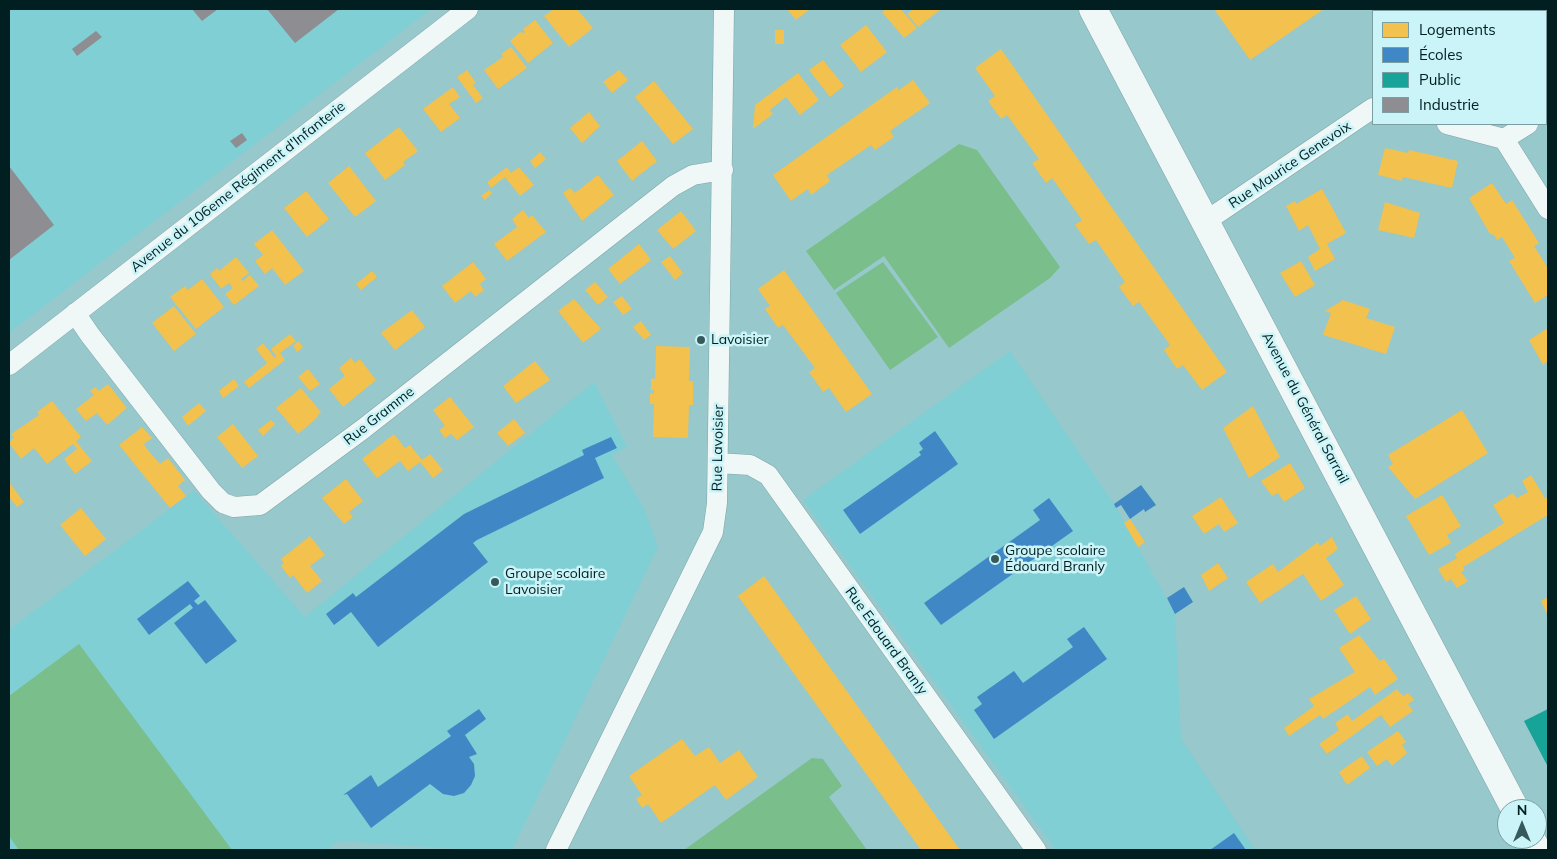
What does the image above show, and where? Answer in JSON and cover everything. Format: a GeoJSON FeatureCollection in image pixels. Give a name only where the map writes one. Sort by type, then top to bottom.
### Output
{"type":"FeatureCollection","features":[{"type":"Feature","properties":{"kind":"main road","name":"Avenue du Général Sarrail"},"geometry":{"type":"LineString","coordinates":[[1093,9],[1510,799]]}},
{"type":"Feature","properties":{"kind":"street","name":"Avenue du 106eme Régiment d'Infanterie"},"geometry":{"type":"LineString","coordinates":[[9,365],[468,9]]}},
{"type":"Feature","properties":{"kind":"street","name":"Rue Lavoisier"},"geometry":{"type":"LineString","coordinates":[[556,850],[713,532],[717,503],[718,463],[724,9]]}},
{"type":"Feature","properties":{"kind":"street","name":"Rue Maurice Genevoix"},"geometry":{"type":"LineString","coordinates":[[1206,221],[1372,109]]}},
{"type":"Feature","properties":{"kind":"street"},"geometry":{"type":"LineString","coordinates":[[1451,125],[1504,139],[1548,209]]}},
{"type":"Feature","properties":{"kind":"street"},"geometry":{"type":"LineString","coordinates":[[1504,139],[1526,125]]}},
{"type":"Feature","properties":{"kind":"street","name":"Rue Gramme"},"geometry":{"type":"LineString","coordinates":[[75,313],[211,491],[223,502],[234,507],[260,505],[363,429],[673,186],[693,175],[723,170]]}},
{"type":"Feature","properties":{"kind":"street","name":"Rue Edouard Branly"},"geometry":{"type":"LineString","coordinates":[[718,463],[750,465],[768,475],[1036,850]]}},
{"type":"Feature","properties":{"kind":"shaded area"},"geometry":{"type":"Polygon","coordinates":[[[9,9],[431,9],[9,333],[9,9]]]}},
{"type":"Feature","properties":{"kind":"shaded area","name":"Groupe scolaire Édouard Branly"},"geometry":{"type":"Polygon","coordinates":[[[1010,351],[1114,504],[1175,614],[1181,739],[1255,850],[1056,850],[803,500],[1010,351]]]}},
{"type":"Feature","properties":{"kind":"shaded area","name":"Groupe scolaire Lavoisier"},"geometry":{"type":"Polygon","coordinates":[[[594,382],[627,447],[612,455],[644,508],[658,547],[512,850],[475,850],[339,841],[326,850],[11,850],[9,847],[9,630],[194,491],[305,617],[594,382]]]}},
{"type":"Feature","properties":{"kind":"green space"},"geometry":{"type":"Polygon","coordinates":[[[959,144],[977,150],[1060,267],[1050,278],[949,348],[884,256],[834,290],[806,251],[959,144]]]}},
{"type":"Feature","properties":{"kind":"green space"},"geometry":{"type":"Polygon","coordinates":[[[883,262],[938,337],[890,370],[836,293],[883,262]]]}},
{"type":"Feature","properties":{"kind":"green space"},"geometry":{"type":"Polygon","coordinates":[[[79,644],[232,850],[19,850],[9,836],[9,696],[79,644]]]}},
{"type":"Feature","properties":{"kind":"green space"},"geometry":{"type":"Polygon","coordinates":[[[812,758],[823,759],[842,786],[829,797],[867,850],[684,850],[812,758]]]}},
{"type":"Feature","properties":{"kind":"building: Logements"},"geometry":{"type":"Polygon","coordinates":[[[554,9],[577,9],[593,28],[569,47],[544,16],[554,9]]]}},
{"type":"Feature","properties":{"kind":"building: Logements"},"geometry":{"type":"Polygon","coordinates":[[[787,9],[810,9],[796,20],[787,9]]]}},
{"type":"Feature","properties":{"kind":"building: Logements"},"geometry":{"type":"Polygon","coordinates":[[[886,9],[901,9],[917,28],[904,38],[882,12],[886,9]]]}},
{"type":"Feature","properties":{"kind":"building: Logements"},"geometry":{"type":"Polygon","coordinates":[[[913,9],[940,10],[918,27],[907,14],[913,9]]]}},
{"type":"Feature","properties":{"kind":"building: Logements"},"geometry":{"type":"Polygon","coordinates":[[[1214,9],[1324,9],[1250,60],[1214,9]]]}},
{"type":"Feature","properties":{"kind":"building: Logements"},"geometry":{"type":"Polygon","coordinates":[[[535,20],[553,43],[528,63],[510,41],[520,32],[524,33],[523,29],[535,20]]]}},
{"type":"Feature","properties":{"kind":"building: Logements"},"geometry":{"type":"Polygon","coordinates":[[[866,25],[887,52],[861,72],[840,45],[866,25]]]}},
{"type":"Feature","properties":{"kind":"building: Logements"},"geometry":{"type":"Polygon","coordinates":[[[775,30],[784,30],[784,44],[775,44],[775,30]]]}},
{"type":"Feature","properties":{"kind":"building: Logements"},"geometry":{"type":"Polygon","coordinates":[[[511,47],[527,68],[498,89],[484,70],[503,57],[501,54],[511,47]]]}},
{"type":"Feature","properties":{"kind":"building: Logements"},"geometry":{"type":"Polygon","coordinates":[[[1548,48],[1547,82],[1547,49],[1548,48]]]}},
{"type":"Feature","properties":{"kind":"building: Logements"},"geometry":{"type":"Polygon","coordinates":[[[1001,49],[1227,372],[1202,390],[1183,365],[1177,369],[1164,350],[1170,345],[1139,302],[1133,306],[1119,287],[1125,282],[1096,240],[1089,244],[1075,225],[1082,220],[1052,178],[1046,183],[1032,163],[1039,159],[1007,115],[1001,119],[988,101],[995,96],[975,68],[1001,49]]]}},
{"type":"Feature","properties":{"kind":"building: Logements"},"geometry":{"type":"Polygon","coordinates":[[[823,60],[844,86],[830,97],[809,70],[823,60]]]}},
{"type":"Feature","properties":{"kind":"building: Logements"},"geometry":{"type":"Polygon","coordinates":[[[467,70],[476,83],[473,85],[483,98],[476,103],[457,77],[467,70]]]}},
{"type":"Feature","properties":{"kind":"building: Logements"},"geometry":{"type":"Polygon","coordinates":[[[619,70],[628,80],[612,93],[603,82],[619,70]]]}},
{"type":"Feature","properties":{"kind":"building: Logements"},"geometry":{"type":"Polygon","coordinates":[[[798,73],[819,100],[800,115],[786,97],[770,110],[773,114],[753,129],[755,105],[798,73]]]}},
{"type":"Feature","properties":{"kind":"building: Logements"},"geometry":{"type":"Polygon","coordinates":[[[913,80],[930,103],[890,131],[894,137],[875,150],[871,145],[827,175],[830,181],[811,195],[808,189],[791,201],[773,175],[897,87],[899,90],[913,80]]]}},
{"type":"Feature","properties":{"kind":"building: Logements"},"geometry":{"type":"Polygon","coordinates":[[[654,81],[693,129],[673,144],[635,97],[654,81]]]}},
{"type":"Feature","properties":{"kind":"building: Logements"},"geometry":{"type":"Polygon","coordinates":[[[453,87],[460,97],[449,104],[460,118],[441,132],[423,109],[453,87]]]}},
{"type":"Feature","properties":{"kind":"building: Logements"},"geometry":{"type":"Polygon","coordinates":[[[589,112],[600,126],[582,143],[570,128],[589,112]]]}},
{"type":"Feature","properties":{"kind":"building: Logements"},"geometry":{"type":"Polygon","coordinates":[[[399,127],[418,151],[403,162],[405,165],[385,180],[365,153],[399,127]]]}},
{"type":"Feature","properties":{"kind":"building: Logements"},"geometry":{"type":"Polygon","coordinates":[[[642,141],[657,161],[632,181],[617,161],[642,141]]]}},
{"type":"Feature","properties":{"kind":"building: Logements"},"geometry":{"type":"Polygon","coordinates":[[[1385,148],[1408,153],[1409,150],[1458,161],[1452,188],[1403,177],[1402,181],[1378,175],[1385,148]]]}},
{"type":"Feature","properties":{"kind":"building: Logements"},"geometry":{"type":"Polygon","coordinates":[[[540,152],[546,159],[535,168],[530,161],[540,152]]]}},
{"type":"Feature","properties":{"kind":"building: Logements"},"geometry":{"type":"Polygon","coordinates":[[[349,166],[376,201],[355,217],[328,183],[349,166]]]}},
{"type":"Feature","properties":{"kind":"building: Logements"},"geometry":{"type":"Polygon","coordinates":[[[507,167],[511,173],[519,167],[534,185],[520,196],[505,177],[491,188],[487,182],[507,167]]]}},
{"type":"Feature","properties":{"kind":"building: Logements"},"geometry":{"type":"Polygon","coordinates":[[[598,175],[614,195],[582,221],[563,193],[570,188],[575,193],[598,175]]]}},
{"type":"Feature","properties":{"kind":"building: Logements"},"geometry":{"type":"Polygon","coordinates":[[[1492,183],[1506,204],[1512,200],[1539,243],[1534,246],[1548,268],[1548,295],[1535,303],[1509,261],[1515,258],[1502,237],[1497,240],[1494,235],[1490,234],[1469,198],[1492,183]]]}},
{"type":"Feature","properties":{"kind":"building: Logements"},"geometry":{"type":"Polygon","coordinates":[[[1322,189],[1346,233],[1327,244],[1335,259],[1315,271],[1308,257],[1320,249],[1308,225],[1299,231],[1286,206],[1295,201],[1296,204],[1322,189]]]}},
{"type":"Feature","properties":{"kind":"building: Logements"},"geometry":{"type":"Polygon","coordinates":[[[489,190],[492,193],[485,200],[481,196],[489,190]]]}},
{"type":"Feature","properties":{"kind":"building: Logements"},"geometry":{"type":"Polygon","coordinates":[[[306,191],[329,219],[307,237],[284,208],[306,191]]]}},
{"type":"Feature","properties":{"kind":"building: Logements"},"geometry":{"type":"Polygon","coordinates":[[[1385,202],[1420,213],[1414,238],[1378,230],[1385,202]]]}},
{"type":"Feature","properties":{"kind":"building: Logements"},"geometry":{"type":"Polygon","coordinates":[[[523,210],[529,218],[532,215],[546,232],[507,261],[494,244],[517,227],[512,219],[523,210]]]}},
{"type":"Feature","properties":{"kind":"building: Logements"},"geometry":{"type":"Polygon","coordinates":[[[681,211],[696,231],[673,249],[657,230],[681,211]]]}},
{"type":"Feature","properties":{"kind":"building: Logements"},"geometry":{"type":"Polygon","coordinates":[[[272,230],[304,271],[285,285],[272,268],[265,274],[255,261],[263,255],[254,244],[272,230]]]}},
{"type":"Feature","properties":{"kind":"building: Logements"},"geometry":{"type":"Polygon","coordinates":[[[639,244],[651,260],[620,284],[608,269],[639,244]]]}},
{"type":"Feature","properties":{"kind":"building: Logements"},"geometry":{"type":"Polygon","coordinates":[[[670,256],[683,273],[675,280],[661,262],[670,256]]]}},
{"type":"Feature","properties":{"kind":"building: Logements"},"geometry":{"type":"Polygon","coordinates":[[[236,257],[249,273],[241,279],[243,281],[250,275],[259,286],[234,305],[225,294],[233,288],[229,283],[221,289],[210,274],[217,268],[219,271],[236,257]]]}},
{"type":"Feature","properties":{"kind":"building: Logements"},"geometry":{"type":"Polygon","coordinates":[[[1301,261],[1315,285],[1295,297],[1280,273],[1301,261]]]}},
{"type":"Feature","properties":{"kind":"building: Logements"},"geometry":{"type":"Polygon","coordinates":[[[473,262],[486,279],[480,284],[484,290],[475,297],[471,291],[455,303],[442,286],[473,262]]]}},
{"type":"Feature","properties":{"kind":"building: Logements"},"geometry":{"type":"Polygon","coordinates":[[[784,270],[872,394],[846,412],[829,388],[823,392],[809,372],[815,368],[783,325],[778,328],[765,309],[770,306],[758,289],[784,270]]]}},
{"type":"Feature","properties":{"kind":"building: Logements"},"geometry":{"type":"Polygon","coordinates":[[[372,271],[377,277],[361,290],[356,284],[372,271]]]}},
{"type":"Feature","properties":{"kind":"building: Logements"},"geometry":{"type":"Polygon","coordinates":[[[202,279],[224,307],[196,329],[170,297],[185,286],[188,290],[202,279]]]}},
{"type":"Feature","properties":{"kind":"building: Logements"},"geometry":{"type":"Polygon","coordinates":[[[595,282],[608,297],[598,305],[585,290],[595,282]]]}},
{"type":"Feature","properties":{"kind":"building: Logements"},"geometry":{"type":"Polygon","coordinates":[[[622,296],[632,309],[623,315],[613,302],[622,296]]]}},
{"type":"Feature","properties":{"kind":"building: Logements"},"geometry":{"type":"Polygon","coordinates":[[[574,299],[601,329],[583,343],[558,311],[574,299]]]}},
{"type":"Feature","properties":{"kind":"building: Logements"},"geometry":{"type":"Polygon","coordinates":[[[1343,300],[1370,309],[1366,318],[1395,327],[1386,354],[1323,335],[1331,313],[1325,311],[1343,300]]]}},
{"type":"Feature","properties":{"kind":"building: Logements"},"geometry":{"type":"Polygon","coordinates":[[[174,306],[196,334],[174,351],[152,323],[174,306]]]}},
{"type":"Feature","properties":{"kind":"building: Logements"},"geometry":{"type":"Polygon","coordinates":[[[412,310],[425,327],[395,350],[381,333],[412,310]]]}},
{"type":"Feature","properties":{"kind":"building: Logements"},"geometry":{"type":"Polygon","coordinates":[[[641,321],[651,335],[644,340],[633,327],[641,321]]]}},
{"type":"Feature","properties":{"kind":"building: Logements"},"geometry":{"type":"Polygon","coordinates":[[[1548,328],[1548,361],[1543,365],[1529,340],[1548,328]]]}},
{"type":"Feature","properties":{"kind":"building: Logements"},"geometry":{"type":"Polygon","coordinates":[[[290,334],[296,341],[280,353],[285,360],[249,388],[244,382],[267,363],[256,349],[263,343],[275,358],[276,356],[271,349],[290,334]]]}},
{"type":"Feature","properties":{"kind":"building: Logements"},"geometry":{"type":"Polygon","coordinates":[[[298,341],[303,347],[297,352],[293,346],[298,341]]]}},
{"type":"Feature","properties":{"kind":"building: Logements"},"geometry":{"type":"Polygon","coordinates":[[[656,346],[690,347],[689,381],[693,381],[693,405],[689,405],[688,438],[653,437],[654,404],[650,404],[650,393],[654,394],[654,390],[651,390],[651,378],[655,379],[656,346]]]}},
{"type":"Feature","properties":{"kind":"building: Logements"},"geometry":{"type":"Polygon","coordinates":[[[351,358],[355,363],[360,359],[376,380],[343,407],[329,389],[345,376],[339,368],[351,358]]]}},
{"type":"Feature","properties":{"kind":"building: Logements"},"geometry":{"type":"Polygon","coordinates":[[[535,361],[550,380],[516,403],[503,386],[535,361]]]}},
{"type":"Feature","properties":{"kind":"building: Logements"},"geometry":{"type":"Polygon","coordinates":[[[308,369],[320,384],[310,391],[298,377],[308,369]]]}},
{"type":"Feature","properties":{"kind":"building: Logements"},"geometry":{"type":"Polygon","coordinates":[[[234,379],[239,386],[223,398],[219,391],[234,379]]]}},
{"type":"Feature","properties":{"kind":"building: Logements"},"geometry":{"type":"Polygon","coordinates":[[[108,384],[127,408],[107,425],[97,413],[86,421],[76,409],[94,395],[90,391],[95,387],[99,391],[108,384]]]}},
{"type":"Feature","properties":{"kind":"building: Logements"},"geometry":{"type":"Polygon","coordinates":[[[301,388],[321,412],[318,417],[298,434],[276,408],[301,388]]]}},
{"type":"Feature","properties":{"kind":"building: Logements"},"geometry":{"type":"Polygon","coordinates":[[[450,397],[474,427],[457,440],[451,434],[445,438],[439,430],[445,426],[433,410],[450,397]]]}},
{"type":"Feature","properties":{"kind":"building: Logements"},"geometry":{"type":"Polygon","coordinates":[[[52,401],[81,437],[76,441],[92,461],[75,474],[64,459],[77,449],[73,444],[47,464],[34,448],[21,459],[9,443],[14,437],[11,434],[39,415],[37,412],[52,401]]]}},
{"type":"Feature","properties":{"kind":"building: Logements"},"geometry":{"type":"Polygon","coordinates":[[[199,403],[206,411],[188,426],[182,417],[199,403]]]}},
{"type":"Feature","properties":{"kind":"building: Logements"},"geometry":{"type":"Polygon","coordinates":[[[1253,406],[1280,457],[1249,478],[1223,428],[1253,406]]]}},
{"type":"Feature","properties":{"kind":"building: Logements"},"geometry":{"type":"Polygon","coordinates":[[[1462,410],[1488,453],[1415,499],[1388,467],[1393,464],[1388,455],[1462,410]]]}},
{"type":"Feature","properties":{"kind":"building: Logements"},"geometry":{"type":"Polygon","coordinates":[[[514,419],[525,433],[508,446],[497,433],[514,419]]]}},
{"type":"Feature","properties":{"kind":"building: Logements"},"geometry":{"type":"Polygon","coordinates":[[[271,420],[275,424],[263,436],[258,430],[271,420]]]}},
{"type":"Feature","properties":{"kind":"building: Logements"},"geometry":{"type":"Polygon","coordinates":[[[233,424],[258,456],[242,468],[217,437],[233,424]]]}},
{"type":"Feature","properties":{"kind":"building: Logements"},"geometry":{"type":"Polygon","coordinates":[[[142,427],[152,438],[144,444],[147,449],[160,464],[168,458],[185,480],[178,486],[186,496],[170,508],[119,445],[142,427]]]}},
{"type":"Feature","properties":{"kind":"building: Logements"},"geometry":{"type":"Polygon","coordinates":[[[394,434],[405,448],[410,445],[422,460],[430,454],[443,470],[433,478],[420,462],[408,471],[400,461],[377,478],[362,459],[394,434]]]}},
{"type":"Feature","properties":{"kind":"building: Logements"},"geometry":{"type":"Polygon","coordinates":[[[1290,463],[1305,488],[1284,502],[1278,493],[1272,496],[1261,481],[1290,463]]]}},
{"type":"Feature","properties":{"kind":"building: Logements"},"geometry":{"type":"Polygon","coordinates":[[[1531,475],[1545,498],[1541,500],[1548,497],[1548,515],[1463,567],[1465,570],[1461,572],[1468,581],[1457,588],[1451,579],[1446,582],[1438,569],[1457,558],[1455,554],[1504,523],[1493,505],[1513,493],[1517,498],[1528,492],[1522,481],[1531,475]]]}},
{"type":"Feature","properties":{"kind":"building: Logements"},"geometry":{"type":"Polygon","coordinates":[[[346,479],[363,501],[349,512],[353,517],[344,524],[322,498],[346,479]]]}},
{"type":"Feature","properties":{"kind":"building: Logements"},"geometry":{"type":"Polygon","coordinates":[[[9,482],[24,502],[17,507],[9,497],[9,482]]]}},
{"type":"Feature","properties":{"kind":"building: Logements"},"geometry":{"type":"Polygon","coordinates":[[[1442,495],[1461,526],[1447,535],[1451,543],[1429,555],[1406,516],[1442,495]]]}},
{"type":"Feature","properties":{"kind":"building: Logements"},"geometry":{"type":"Polygon","coordinates":[[[1221,497],[1238,523],[1224,532],[1219,524],[1204,534],[1192,516],[1221,497]]]}},
{"type":"Feature","properties":{"kind":"building: Logements"},"geometry":{"type":"Polygon","coordinates":[[[81,508],[106,539],[85,556],[60,525],[81,508]]]}},
{"type":"Feature","properties":{"kind":"building: Logements"},"geometry":{"type":"Polygon","coordinates":[[[1130,519],[1145,542],[1138,547],[1124,523],[1130,519]]]}},
{"type":"Feature","properties":{"kind":"building: Logements"},"geometry":{"type":"Polygon","coordinates":[[[310,536],[325,555],[310,566],[322,581],[307,593],[293,575],[290,578],[281,566],[284,563],[281,559],[310,536]]]}},
{"type":"Feature","properties":{"kind":"building: Logements"},"geometry":{"type":"Polygon","coordinates":[[[1332,537],[1338,549],[1326,558],[1344,585],[1321,601],[1303,574],[1260,603],[1246,582],[1273,564],[1278,572],[1318,542],[1320,546],[1332,537]]]}},
{"type":"Feature","properties":{"kind":"building: Logements"},"geometry":{"type":"Polygon","coordinates":[[[1218,563],[1228,578],[1209,591],[1201,575],[1218,563]]]}},
{"type":"Feature","properties":{"kind":"building: Logements"},"geometry":{"type":"Polygon","coordinates":[[[764,576],[960,850],[921,850],[738,596],[764,576]]]}},
{"type":"Feature","properties":{"kind":"building: Logements"},"geometry":{"type":"Polygon","coordinates":[[[1356,596],[1371,619],[1350,634],[1334,610],[1356,596]]]}},
{"type":"Feature","properties":{"kind":"building: Logements"},"geometry":{"type":"Polygon","coordinates":[[[1548,597],[1548,616],[1541,601],[1548,597]]]}},
{"type":"Feature","properties":{"kind":"building: Logements"},"geometry":{"type":"Polygon","coordinates":[[[1359,635],[1380,661],[1384,659],[1398,679],[1375,695],[1370,687],[1323,719],[1320,715],[1289,736],[1284,728],[1314,706],[1309,699],[1355,672],[1339,648],[1359,635]]]}},
{"type":"Feature","properties":{"kind":"building: Logements"},"geometry":{"type":"Polygon","coordinates":[[[1397,689],[1403,696],[1408,693],[1414,700],[1408,704],[1413,711],[1390,727],[1381,715],[1327,754],[1319,744],[1339,730],[1335,723],[1348,714],[1352,721],[1397,689]]]}},
{"type":"Feature","properties":{"kind":"building: Logements"},"geometry":{"type":"Polygon","coordinates":[[[1398,731],[1406,742],[1402,745],[1407,753],[1392,766],[1387,759],[1377,766],[1367,752],[1398,731]]]}},
{"type":"Feature","properties":{"kind":"building: Logements"},"geometry":{"type":"Polygon","coordinates":[[[682,739],[695,756],[709,747],[720,763],[739,750],[758,777],[726,800],[715,785],[661,823],[648,804],[642,808],[636,799],[642,795],[629,776],[682,739]]]}},
{"type":"Feature","properties":{"kind":"building: Logements"},"geometry":{"type":"Polygon","coordinates":[[[1362,756],[1370,768],[1347,785],[1339,772],[1362,756]]]}},
{"type":"Feature","properties":{"kind":"building: Écoles"},"geometry":{"type":"Polygon","coordinates":[[[935,431],[958,464],[860,534],[843,510],[921,455],[919,452],[923,449],[919,443],[935,431]]]}},
{"type":"Feature","properties":{"kind":"building: Écoles"},"geometry":{"type":"Polygon","coordinates":[[[611,437],[617,448],[595,458],[604,478],[477,540],[473,543],[488,562],[378,647],[351,612],[334,625],[326,614],[353,593],[356,597],[464,514],[584,455],[582,450],[611,437]]]}},
{"type":"Feature","properties":{"kind":"building: Écoles"},"geometry":{"type":"Polygon","coordinates":[[[1141,485],[1156,505],[1145,512],[1144,509],[1130,519],[1121,505],[1116,508],[1114,504],[1141,485]]]}},
{"type":"Feature","properties":{"kind":"building: Écoles"},"geometry":{"type":"Polygon","coordinates":[[[1049,498],[1073,531],[941,625],[924,603],[1040,520],[1033,510],[1049,498]]]}},
{"type":"Feature","properties":{"kind":"building: Écoles"},"geometry":{"type":"Polygon","coordinates":[[[188,581],[200,596],[194,601],[198,605],[205,600],[237,641],[206,664],[174,623],[193,608],[190,604],[149,635],[137,619],[188,581]]]}},
{"type":"Feature","properties":{"kind":"building: Écoles"},"geometry":{"type":"Polygon","coordinates":[[[1184,587],[1193,602],[1175,614],[1167,598],[1184,587]]]}},
{"type":"Feature","properties":{"kind":"building: Écoles"},"geometry":{"type":"Polygon","coordinates":[[[1084,627],[1107,659],[994,739],[974,710],[982,704],[977,697],[1014,671],[1023,683],[1073,647],[1067,639],[1084,627]]]}},
{"type":"Feature","properties":{"kind":"building: Écoles"},"geometry":{"type":"Polygon","coordinates":[[[479,709],[486,719],[465,735],[477,754],[469,757],[474,764],[475,776],[471,785],[464,793],[454,796],[443,794],[430,784],[371,828],[347,794],[343,795],[371,775],[378,787],[451,736],[447,731],[479,709]]]}},
{"type":"Feature","properties":{"kind":"building: Écoles"},"geometry":{"type":"Polygon","coordinates":[[[1234,833],[1246,850],[1210,850],[1234,833]]]}},
{"type":"Feature","properties":{"kind":"building: Public"},"geometry":{"type":"Polygon","coordinates":[[[1548,709],[1548,767],[1524,721],[1548,709]]]}},
{"type":"Feature","properties":{"kind":"building: Industrie"},"geometry":{"type":"Polygon","coordinates":[[[192,9],[218,9],[202,21],[192,9]]]}},
{"type":"Feature","properties":{"kind":"building: Industrie"},"geometry":{"type":"Polygon","coordinates":[[[267,9],[339,9],[295,43],[267,9]]]}},
{"type":"Feature","properties":{"kind":"building: Industrie"},"geometry":{"type":"Polygon","coordinates":[[[96,31],[102,37],[77,56],[72,49],[96,31]]]}},
{"type":"Feature","properties":{"kind":"building: Industrie"},"geometry":{"type":"Polygon","coordinates":[[[242,133],[247,140],[236,148],[230,141],[242,133]]]}},
{"type":"Feature","properties":{"kind":"building: Industrie"},"geometry":{"type":"Polygon","coordinates":[[[9,166],[54,225],[9,260],[9,166]]]}},
{"type":"Feature","properties":{"kind":"place","name":"Lavoisier"},"geometry":{"type":"Point","coordinates":[701,340]}},
{"type":"Feature","properties":{"kind":"place","name":"Groupe scolaire Édouard Branly"},"geometry":{"type":"Point","coordinates":[995,559]}},
{"type":"Feature","properties":{"kind":"place","name":"Groupe scolaire Lavoisier"},"geometry":{"type":"Point","coordinates":[495,582]}}]}
